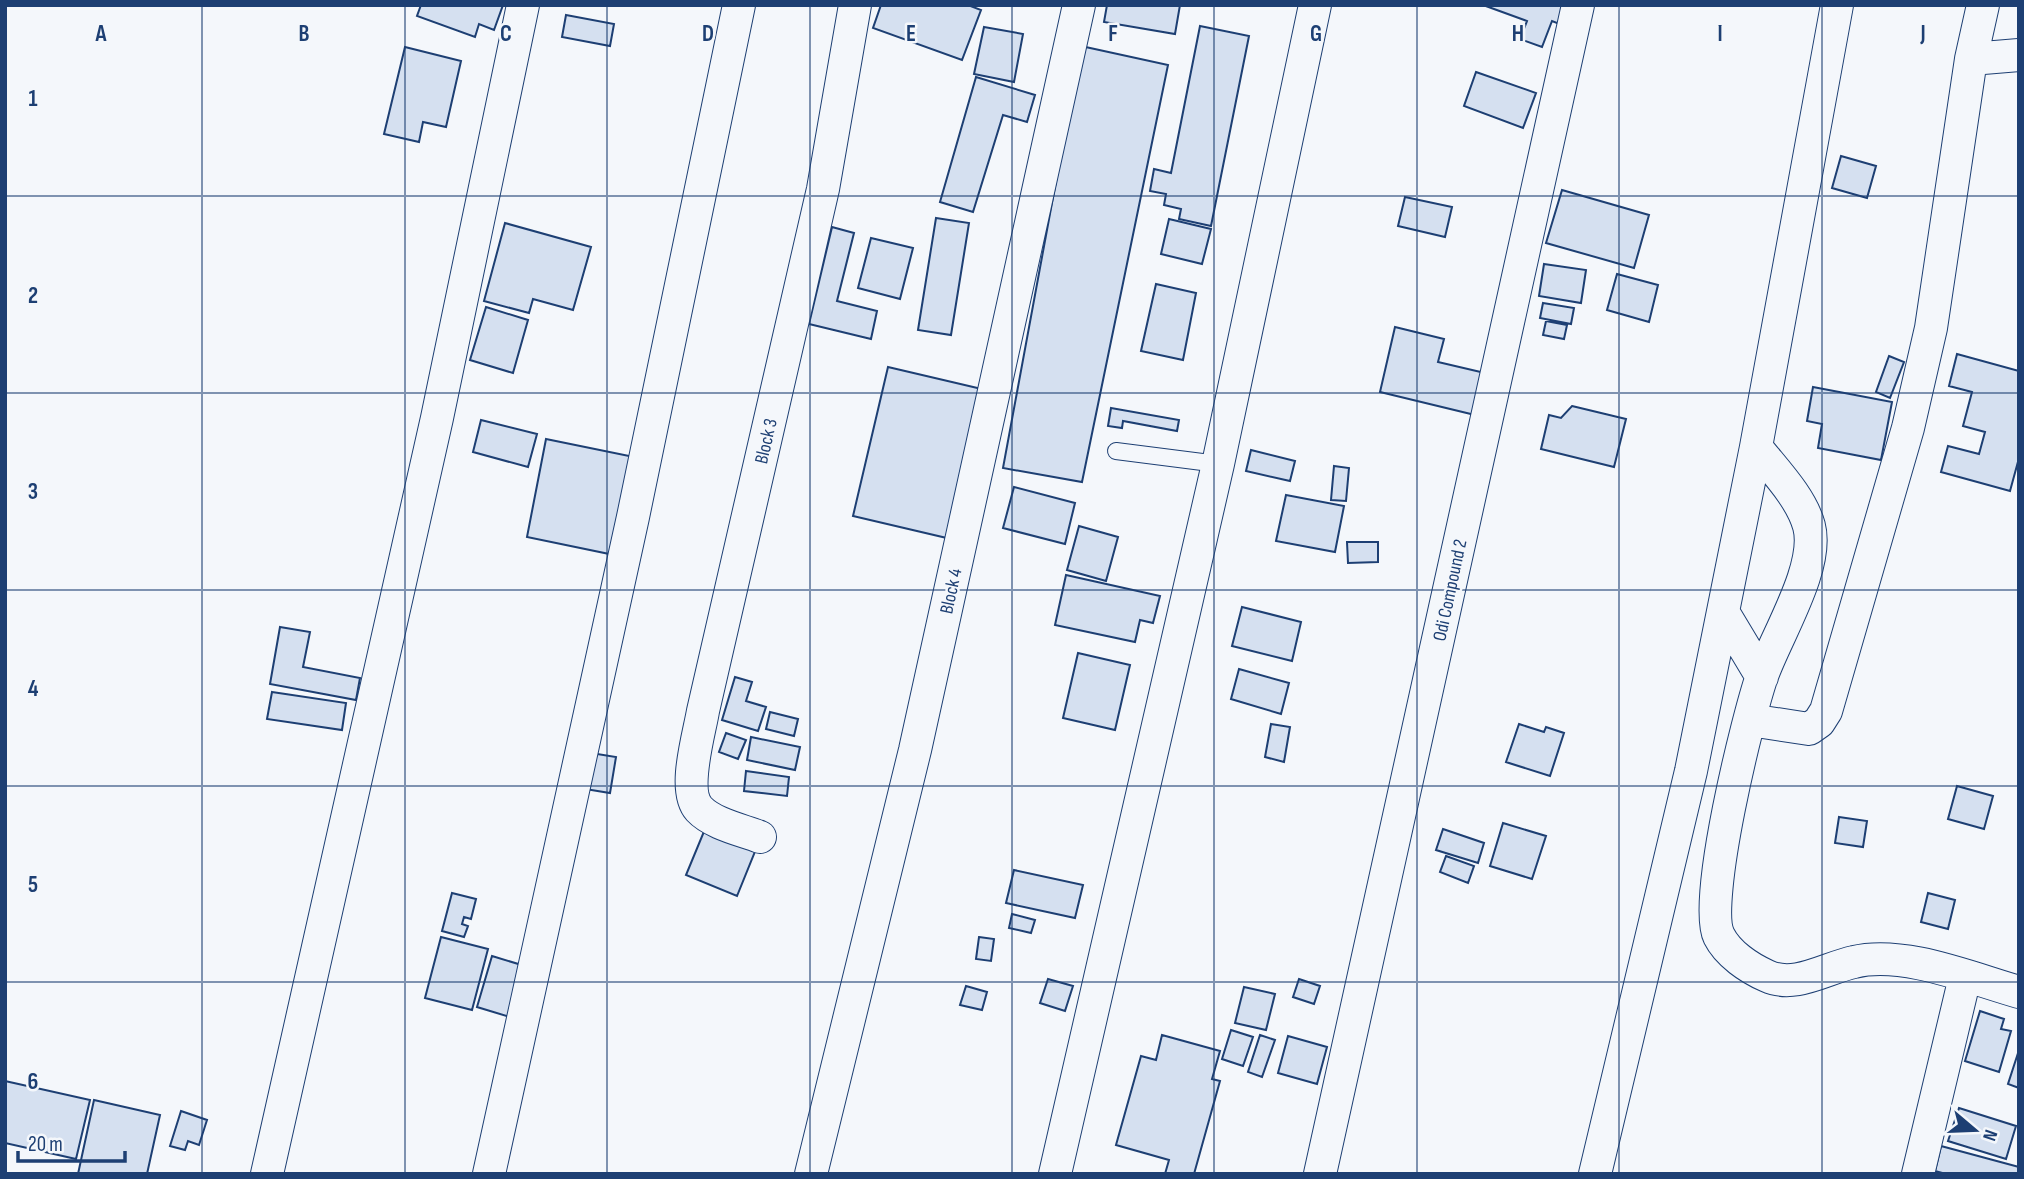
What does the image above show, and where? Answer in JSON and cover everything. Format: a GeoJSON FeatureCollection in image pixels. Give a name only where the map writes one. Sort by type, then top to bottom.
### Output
{"type":"FeatureCollection","features":[{"type":"Feature","properties":{"kind":"street"},"geometry":{"type":"LineString","coordinates":[[267,1174],[437,418],[523,5]]}},
{"type":"Feature","properties":{"kind":"street"},"geometry":{"type":"LineString","coordinates":[[489,1174],[633,517],[739,5]]}},
{"type":"Feature","properties":{"kind":"street","name":"Block 3"},"geometry":{"type":"LineString","coordinates":[[760,837],[714,819],[699,809],[693,797],[691,776],[706,698],[823,189],[855,5]]}},
{"type":"Feature","properties":{"kind":"street","name":"Block 4"},"geometry":{"type":"LineString","coordinates":[[811,1174],[915,750],[1079,5]]}},
{"type":"Feature","properties":{"kind":"street"},"geometry":{"type":"LineString","coordinates":[[1055,1174],[1218,464],[1315,5]]}},
{"type":"Feature","properties":{"kind":"street","name":"Odi Compound 2"},"geometry":{"type":"LineString","coordinates":[[1320,1174],[1578,5]]}},
{"type":"Feature","properties":{"kind":"street"},"geometry":{"type":"LineString","coordinates":[[1595,1174],[1691,771],[1756,447],[1837,5]]}},
{"type":"Feature","properties":{"kind":"street"},"geometry":{"type":"LineString","coordinates":[[1749,720],[1809,729],[1819,722],[1826,711],[1908,428],[1931,328],[1971,59],[1983,5]]}},
{"type":"Feature","properties":{"kind":"street"},"geometry":{"type":"LineString","coordinates":[[1971,59],[2019,55]]}},
{"type":"Feature","properties":{"kind":"street"},"geometry":{"type":"LineString","coordinates":[[1756,447],[1796,500],[1809,527],[1810,557],[1762,677],[1749,720],[1720,861],[1714,913],[1718,935],[1735,956],[1770,978],[1791,981],[1879,958],[2019,992]]}},
{"type":"Feature","properties":{"kind":"street"},"geometry":{"type":"LineString","coordinates":[[1723,612],[1762,677]]}},
{"type":"Feature","properties":{"kind":"street"},"geometry":{"type":"LineString","coordinates":[[1918,1174],[1965,977]]}},
{"type":"Feature","properties":{"kind":"lane"},"geometry":{"type":"LineString","coordinates":[[1116,451],[1218,464]]}},
{"type":"Feature","properties":{"kind":"building"},"geometry":{"type":"Polygon","coordinates":[[[421,5],[503,5],[494,30],[479,24],[475,37],[417,16],[421,5]]]}},
{"type":"Feature","properties":{"kind":"building"},"geometry":{"type":"Polygon","coordinates":[[[881,5],[968,5],[981,10],[962,60],[873,28],[881,5]]]}},
{"type":"Feature","properties":{"kind":"building"},"geometry":{"type":"Polygon","coordinates":[[[1107,5],[1180,5],[1175,34],[1104,22],[1107,5]]]}},
{"type":"Feature","properties":{"kind":"building"},"geometry":{"type":"Polygon","coordinates":[[[1483,5],[1567,5],[1562,25],[1552,21],[1542,47],[1520,39],[1527,21],[1483,5]]]}},
{"type":"Feature","properties":{"kind":"building"},"geometry":{"type":"Polygon","coordinates":[[[566,15],[614,24],[610,46],[562,37],[566,15]]]}},
{"type":"Feature","properties":{"kind":"building"},"geometry":{"type":"Polygon","coordinates":[[[1200,26],[1249,36],[1211,226],[1179,219],[1181,209],[1164,205],[1166,194],[1150,191],[1154,169],[1171,173],[1200,26]]]}},
{"type":"Feature","properties":{"kind":"building"},"geometry":{"type":"Polygon","coordinates":[[[984,27],[1023,34],[1014,82],[974,74],[984,27]]]}},
{"type":"Feature","properties":{"kind":"building"},"geometry":{"type":"Polygon","coordinates":[[[1081,46],[1168,65],[1082,482],[1003,468],[1081,46]]]}},
{"type":"Feature","properties":{"kind":"building"},"geometry":{"type":"Polygon","coordinates":[[[405,47],[461,61],[446,127],[423,122],[419,142],[384,134],[405,47]]]}},
{"type":"Feature","properties":{"kind":"building"},"geometry":{"type":"Polygon","coordinates":[[[1476,72],[1536,93],[1523,128],[1464,106],[1476,72]]]}},
{"type":"Feature","properties":{"kind":"building"},"geometry":{"type":"Polygon","coordinates":[[[976,77],[1035,95],[1027,122],[1003,115],[973,212],[940,202],[976,77]]]}},
{"type":"Feature","properties":{"kind":"building"},"geometry":{"type":"Polygon","coordinates":[[[1841,156],[1876,166],[1867,198],[1832,188],[1841,156]]]}},
{"type":"Feature","properties":{"kind":"building"},"geometry":{"type":"Polygon","coordinates":[[[1562,190],[1649,215],[1634,268],[1546,243],[1562,190]]]}},
{"type":"Feature","properties":{"kind":"building"},"geometry":{"type":"Polygon","coordinates":[[[1405,197],[1452,207],[1445,237],[1398,226],[1405,197]]]}},
{"type":"Feature","properties":{"kind":"building"},"geometry":{"type":"Polygon","coordinates":[[[936,218],[969,223],[951,335],[918,330],[936,218]]]}},
{"type":"Feature","properties":{"kind":"building"},"geometry":{"type":"Polygon","coordinates":[[[1169,219],[1211,229],[1202,264],[1161,254],[1169,219]]]}},
{"type":"Feature","properties":{"kind":"building"},"geometry":{"type":"Polygon","coordinates":[[[505,223],[591,247],[573,310],[533,299],[529,313],[484,301],[505,223]]]}},
{"type":"Feature","properties":{"kind":"building"},"geometry":{"type":"Polygon","coordinates":[[[832,227],[854,233],[837,301],[877,311],[871,339],[809,324],[832,227]]]}},
{"type":"Feature","properties":{"kind":"building"},"geometry":{"type":"Polygon","coordinates":[[[871,238],[913,248],[900,299],[858,288],[871,238]]]}},
{"type":"Feature","properties":{"kind":"building"},"geometry":{"type":"Polygon","coordinates":[[[1544,264],[1586,270],[1581,303],[1539,296],[1544,264]]]}},
{"type":"Feature","properties":{"kind":"building"},"geometry":{"type":"Polygon","coordinates":[[[1617,274],[1658,285],[1649,322],[1607,310],[1617,274]]]}},
{"type":"Feature","properties":{"kind":"building"},"geometry":{"type":"Polygon","coordinates":[[[1156,284],[1196,293],[1183,360],[1141,351],[1156,284]]]}},
{"type":"Feature","properties":{"kind":"building"},"geometry":{"type":"Polygon","coordinates":[[[1543,303],[1574,308],[1571,324],[1540,318],[1543,303]]]}},
{"type":"Feature","properties":{"kind":"building"},"geometry":{"type":"Polygon","coordinates":[[[486,307],[528,320],[513,373],[470,360],[486,307]]]}},
{"type":"Feature","properties":{"kind":"building"},"geometry":{"type":"Polygon","coordinates":[[[1546,321],[1567,325],[1564,339],[1543,335],[1546,321]]]}},
{"type":"Feature","properties":{"kind":"building"},"geometry":{"type":"Polygon","coordinates":[[[1395,327],[1444,339],[1438,362],[1485,373],[1475,415],[1380,392],[1395,327]]]}},
{"type":"Feature","properties":{"kind":"building"},"geometry":{"type":"Polygon","coordinates":[[[1957,354],[2019,371],[2019,458],[2010,491],[1941,472],[1948,446],[1979,454],[1985,432],[1963,426],[1972,392],[1949,386],[1957,354]]]}},
{"type":"Feature","properties":{"kind":"building"},"geometry":{"type":"Polygon","coordinates":[[[1889,356],[1904,362],[1890,398],[1876,392],[1889,356]]]}},
{"type":"Feature","properties":{"kind":"building"},"geometry":{"type":"Polygon","coordinates":[[[888,367],[986,390],[951,539],[853,516],[888,367]]]}},
{"type":"Feature","properties":{"kind":"building"},"geometry":{"type":"Polygon","coordinates":[[[1813,387],[1892,402],[1881,460],[1818,448],[1822,424],[1807,421],[1813,387]]]}},
{"type":"Feature","properties":{"kind":"building"},"geometry":{"type":"Polygon","coordinates":[[[1572,406],[1626,419],[1614,467],[1541,449],[1549,415],[1561,418],[1572,406]]]}},
{"type":"Feature","properties":{"kind":"building"},"geometry":{"type":"Polygon","coordinates":[[[1111,408],[1179,420],[1177,431],[1123,421],[1122,428],[1108,426],[1111,408]]]}},
{"type":"Feature","properties":{"kind":"building"},"geometry":{"type":"Polygon","coordinates":[[[481,420],[537,434],[528,467],[473,452],[481,420]]]}},
{"type":"Feature","properties":{"kind":"building"},"geometry":{"type":"Polygon","coordinates":[[[546,439],[639,458],[619,556],[527,537],[546,439]]]}},
{"type":"Feature","properties":{"kind":"building"},"geometry":{"type":"Polygon","coordinates":[[[1251,450],[1295,461],[1290,481],[1246,471],[1251,450]]]}},
{"type":"Feature","properties":{"kind":"building"},"geometry":{"type":"Polygon","coordinates":[[[1334,466],[1349,468],[1346,501],[1331,500],[1334,466]]]}},
{"type":"Feature","properties":{"kind":"building"},"geometry":{"type":"Polygon","coordinates":[[[1014,487],[1075,503],[1065,544],[1003,528],[1014,487]]]}},
{"type":"Feature","properties":{"kind":"building"},"geometry":{"type":"Polygon","coordinates":[[[1286,495],[1344,506],[1335,552],[1276,541],[1286,495]]]}},
{"type":"Feature","properties":{"kind":"building"},"geometry":{"type":"Polygon","coordinates":[[[1079,526],[1118,537],[1106,581],[1067,570],[1079,526]]]}},
{"type":"Feature","properties":{"kind":"building"},"geometry":{"type":"Polygon","coordinates":[[[1347,542],[1378,542],[1378,562],[1348,563],[1347,542]]]}},
{"type":"Feature","properties":{"kind":"building"},"geometry":{"type":"Polygon","coordinates":[[[1066,575],[1160,596],[1153,623],[1140,620],[1135,642],[1055,625],[1066,575]]]}},
{"type":"Feature","properties":{"kind":"building"},"geometry":{"type":"Polygon","coordinates":[[[1242,607],[1301,622],[1292,661],[1232,646],[1242,607]]]}},
{"type":"Feature","properties":{"kind":"building"},"geometry":{"type":"Polygon","coordinates":[[[280,627],[310,632],[303,667],[360,678],[356,700],[270,684],[280,627]]]}},
{"type":"Feature","properties":{"kind":"building"},"geometry":{"type":"Polygon","coordinates":[[[1078,653],[1130,665],[1115,730],[1063,718],[1078,653]]]}},
{"type":"Feature","properties":{"kind":"building"},"geometry":{"type":"Polygon","coordinates":[[[1239,669],[1289,683],[1281,714],[1231,699],[1239,669]]]}},
{"type":"Feature","properties":{"kind":"building"},"geometry":{"type":"Polygon","coordinates":[[[735,677],[752,682],[746,701],[766,707],[758,731],[722,720],[735,677]]]}},
{"type":"Feature","properties":{"kind":"building"},"geometry":{"type":"Polygon","coordinates":[[[272,692],[346,703],[342,730],[267,719],[272,692]]]}},
{"type":"Feature","properties":{"kind":"building"},"geometry":{"type":"Polygon","coordinates":[[[770,712],[798,719],[794,736],[766,729],[770,712]]]}},
{"type":"Feature","properties":{"kind":"building"},"geometry":{"type":"Polygon","coordinates":[[[1271,724],[1290,727],[1284,762],[1265,757],[1271,724]]]}},
{"type":"Feature","properties":{"kind":"building"},"geometry":{"type":"Polygon","coordinates":[[[1519,724],[1544,732],[1546,727],[1564,733],[1550,776],[1506,762],[1519,724]]]}},
{"type":"Feature","properties":{"kind":"building"},"geometry":{"type":"Polygon","coordinates":[[[726,733],[746,740],[738,759],[719,752],[726,733]]]}},
{"type":"Feature","properties":{"kind":"building"},"geometry":{"type":"Polygon","coordinates":[[[751,737],[800,747],[795,770],[747,760],[751,737]]]}},
{"type":"Feature","properties":{"kind":"building"},"geometry":{"type":"Polygon","coordinates":[[[591,753],[616,757],[610,793],[585,789],[591,753]]]}},
{"type":"Feature","properties":{"kind":"building"},"geometry":{"type":"Polygon","coordinates":[[[746,771],[789,777],[787,796],[744,791],[746,771]]]}},
{"type":"Feature","properties":{"kind":"building"},"geometry":{"type":"Polygon","coordinates":[[[1957,786],[1993,796],[1984,829],[1948,819],[1957,786]]]}},
{"type":"Feature","properties":{"kind":"building"},"geometry":{"type":"Polygon","coordinates":[[[1839,817],[1867,821],[1863,847],[1835,843],[1839,817]]]}},
{"type":"Feature","properties":{"kind":"building"},"geometry":{"type":"Polygon","coordinates":[[[1503,823],[1546,836],[1532,879],[1490,866],[1503,823]]]}},
{"type":"Feature","properties":{"kind":"building"},"geometry":{"type":"Polygon","coordinates":[[[705,829],[756,849],[737,896],[686,875],[705,829]]]}},
{"type":"Feature","properties":{"kind":"building"},"geometry":{"type":"Polygon","coordinates":[[[1443,829],[1484,843],[1478,863],[1436,850],[1443,829]]]}},
{"type":"Feature","properties":{"kind":"building"},"geometry":{"type":"Polygon","coordinates":[[[1446,856],[1474,866],[1468,883],[1440,872],[1446,856]]]}},
{"type":"Feature","properties":{"kind":"building"},"geometry":{"type":"Polygon","coordinates":[[[1014,870],[1083,885],[1075,918],[1006,903],[1014,870]]]}},
{"type":"Feature","properties":{"kind":"building"},"geometry":{"type":"Polygon","coordinates":[[[452,893],[476,899],[471,919],[464,917],[462,924],[468,926],[464,937],[442,931],[452,893]]]}},
{"type":"Feature","properties":{"kind":"building"},"geometry":{"type":"Polygon","coordinates":[[[1928,893],[1955,900],[1948,929],[1921,922],[1928,893]]]}},
{"type":"Feature","properties":{"kind":"building"},"geometry":{"type":"Polygon","coordinates":[[[1012,914],[1035,920],[1031,933],[1009,928],[1012,914]]]}},
{"type":"Feature","properties":{"kind":"building"},"geometry":{"type":"Polygon","coordinates":[[[441,937],[488,949],[472,1010],[425,998],[441,937]]]}},
{"type":"Feature","properties":{"kind":"building"},"geometry":{"type":"Polygon","coordinates":[[[979,937],[994,939],[991,961],[976,959],[979,937]]]}},
{"type":"Feature","properties":{"kind":"building"},"geometry":{"type":"Polygon","coordinates":[[[492,956],[525,966],[510,1017],[477,1007],[492,956]]]}},
{"type":"Feature","properties":{"kind":"building"},"geometry":{"type":"Polygon","coordinates":[[[1048,979],[1073,986],[1065,1011],[1040,1003],[1048,979]]]}},
{"type":"Feature","properties":{"kind":"building"},"geometry":{"type":"Polygon","coordinates":[[[1299,979],[1320,986],[1314,1004],[1293,997],[1299,979]]]}},
{"type":"Feature","properties":{"kind":"building"},"geometry":{"type":"Polygon","coordinates":[[[966,986],[987,992],[982,1010],[960,1005],[966,986]]]}},
{"type":"Feature","properties":{"kind":"building"},"geometry":{"type":"Polygon","coordinates":[[[1244,987],[1275,994],[1266,1030],[1235,1023],[1244,987]]]}},
{"type":"Feature","properties":{"kind":"building"},"geometry":{"type":"Polygon","coordinates":[[[1980,1011],[2004,1019],[2001,1029],[2011,1031],[1999,1072],[1965,1061],[1980,1011]]]}},
{"type":"Feature","properties":{"kind":"building"},"geometry":{"type":"Polygon","coordinates":[[[1231,1030],[1253,1037],[1243,1066],[1222,1059],[1231,1030]]]}},
{"type":"Feature","properties":{"kind":"building"},"geometry":{"type":"Polygon","coordinates":[[[1162,1035],[1220,1051],[1212,1079],[1220,1081],[1194,1174],[1165,1174],[1169,1160],[1116,1145],[1141,1056],[1156,1060],[1162,1035]]]}},
{"type":"Feature","properties":{"kind":"building"},"geometry":{"type":"Polygon","coordinates":[[[1260,1035],[1275,1040],[1262,1077],[1248,1072],[1260,1035]]]}},
{"type":"Feature","properties":{"kind":"building"},"geometry":{"type":"Polygon","coordinates":[[[1288,1036],[1327,1047],[1317,1084],[1278,1073],[1288,1036]]]}},
{"type":"Feature","properties":{"kind":"building"},"geometry":{"type":"Polygon","coordinates":[[[2019,1050],[2019,1088],[2008,1084],[2019,1050]]]}},
{"type":"Feature","properties":{"kind":"building"},"geometry":{"type":"Polygon","coordinates":[[[5,1081],[90,1100],[76,1159],[5,1143],[5,1081]]]}},
{"type":"Feature","properties":{"kind":"building"},"geometry":{"type":"Polygon","coordinates":[[[94,1100],[160,1115],[147,1174],[78,1174],[94,1100]]]}},
{"type":"Feature","properties":{"kind":"building"},"geometry":{"type":"Polygon","coordinates":[[[1959,1108],[2016,1126],[2006,1159],[1948,1141],[1959,1108]]]}},
{"type":"Feature","properties":{"kind":"building"},"geometry":{"type":"Polygon","coordinates":[[[181,1111],[207,1120],[199,1145],[188,1141],[185,1150],[170,1146],[181,1111]]]}},
{"type":"Feature","properties":{"kind":"building"},"geometry":{"type":"Polygon","coordinates":[[[1941,1146],[2019,1167],[2018,1174],[1946,1174],[1935,1171],[1941,1146]]]}}]}
